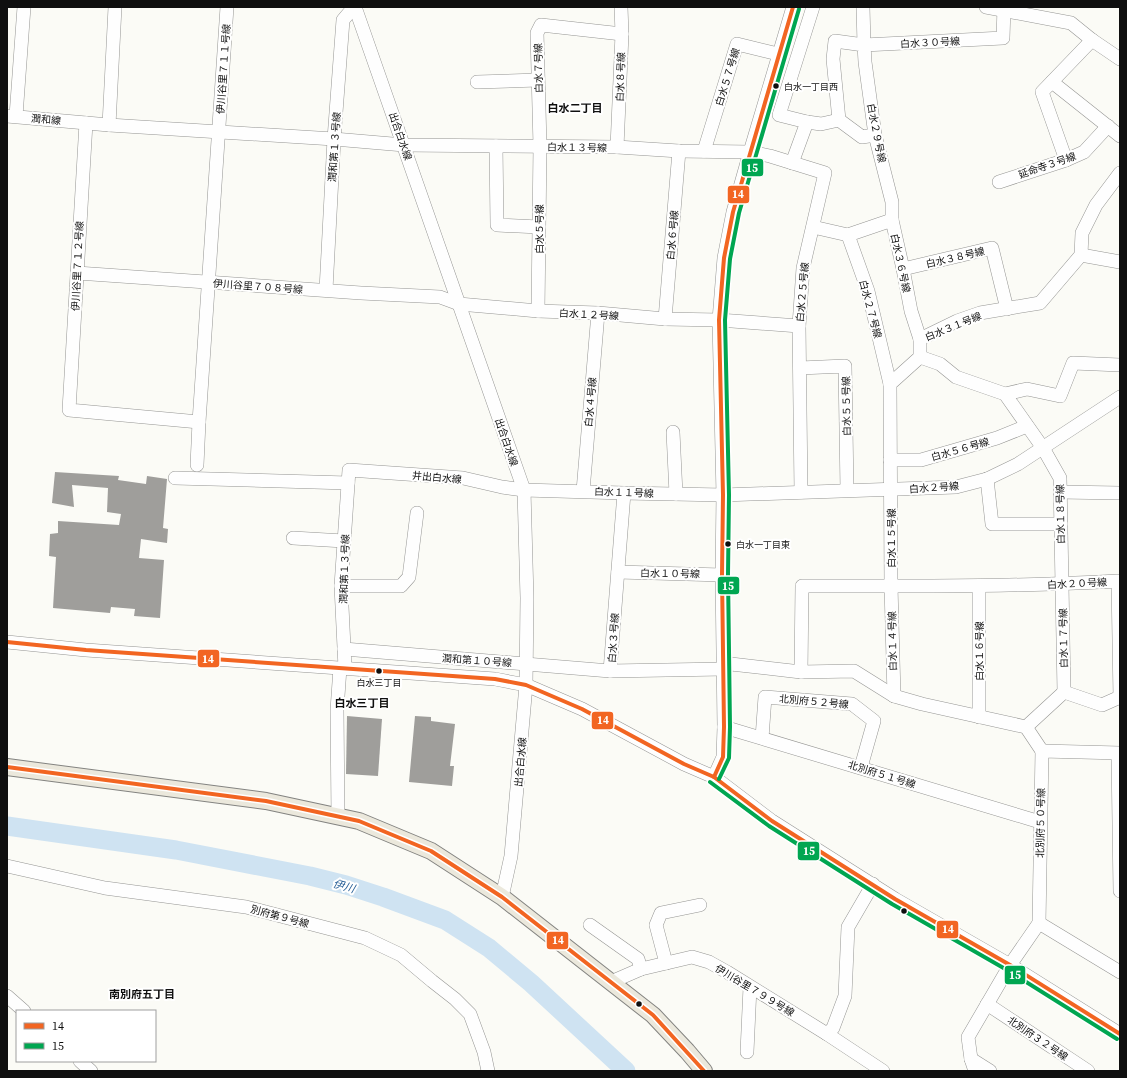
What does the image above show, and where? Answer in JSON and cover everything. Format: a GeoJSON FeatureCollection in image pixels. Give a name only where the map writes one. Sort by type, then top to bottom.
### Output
{"type":"FeatureCollection","features":[{"type":"Feature","properties":{"kind":"main road"},"geometry":{"type":"LineString","coordinates":[[7,767],[266,801],[359,821],[431,851],[502,897],[653,1014],[704,1071]]}},
{"type":"Feature","properties":{"kind":"street"},"geometry":{"type":"LineString","coordinates":[[11,116],[24,7]]}},
{"type":"Feature","properties":{"kind":"street"},"geometry":{"type":"LineString","coordinates":[[109,125],[115,7]]}},
{"type":"Feature","properties":{"kind":"street","name":"伊川谷里７１１号線"},"geometry":{"type":"LineString","coordinates":[[197,465],[227,7]]}},
{"type":"Feature","properties":{"kind":"street","name":"潤和第１３号線"},"geometry":{"type":"LineString","coordinates":[[326,290],[334,138],[343,20],[355,7]]}},
{"type":"Feature","properties":{"kind":"street","name":"出合白水線"},"geometry":{"type":"LineString","coordinates":[[355,7],[524,490],[527,598],[526,685],[511,856],[502,897]]}},
{"type":"Feature","properties":{"kind":"street","name":"白水８号線"},"geometry":{"type":"LineString","coordinates":[[617,147],[622,34],[621,7]]}},
{"type":"Feature","properties":{"kind":"street"},"geometry":{"type":"LineString","coordinates":[[714,777],[723,757],[724,727],[722,575],[723,495],[718,320],[724,258],[733,212],[793,7]]}},
{"type":"Feature","properties":{"kind":"street"},"geometry":{"type":"LineString","coordinates":[[813,7],[779,115],[821,124],[839,120]]}},
{"type":"Feature","properties":{"kind":"street"},"geometry":{"type":"LineString","coordinates":[[862,7],[864,45],[835,41],[833,59],[839,120],[862,137],[875,135]]}},
{"type":"Feature","properties":{"kind":"street"},"geometry":{"type":"LineString","coordinates":[[986,7],[1071,23],[1092,40],[1120,59]]}},
{"type":"Feature","properties":{"kind":"street","name":"白水３０号線"},"geometry":{"type":"LineString","coordinates":[[864,45],[1003,38],[1003,9]]}},
{"type":"Feature","properties":{"kind":"street","name":"白水７号線"},"geometry":{"type":"LineString","coordinates":[[540,146],[537,33],[541,24],[622,34]]}},
{"type":"Feature","properties":{"kind":"street"},"geometry":{"type":"LineString","coordinates":[[1066,160],[1042,92],[1092,40]]}},
{"type":"Feature","properties":{"kind":"street","name":"白水５７号線"},"geometry":{"type":"LineString","coordinates":[[704,151],[737,44],[778,54]]}},
{"type":"Feature","properties":{"kind":"street","name":"白水２９号線"},"geometry":{"type":"LineString","coordinates":[[864,45],[875,135],[892,202],[892,220]]}},
{"type":"Feature","properties":{"kind":"street"},"geometry":{"type":"LineString","coordinates":[[477,82],[538,80]]}},
{"type":"Feature","properties":{"kind":"street"},"geometry":{"type":"LineString","coordinates":[[1052,82],[1120,136]]}},
{"type":"Feature","properties":{"kind":"street","name":"潤和線"},"geometry":{"type":"LineString","coordinates":[[11,116],[109,125],[219,132]]}},
{"type":"Feature","properties":{"kind":"street"},"geometry":{"type":"LineString","coordinates":[[792,163],[807,122]]}},
{"type":"Feature","properties":{"kind":"street","name":"伊川谷里７１２号線"},"geometry":{"type":"LineString","coordinates":[[86,123],[69,410],[199,422]]}},
{"type":"Feature","properties":{"kind":"street","name":"延命寺３号線"},"geometry":{"type":"LineString","coordinates":[[999,182],[1066,160],[1084,152],[1108,126]]}},
{"type":"Feature","properties":{"kind":"street","name":"白水１３号線"},"geometry":{"type":"LineString","coordinates":[[219,132],[334,138],[404,144],[617,147],[679,151],[750,152]]}},
{"type":"Feature","properties":{"kind":"street"},"geometry":{"type":"LineString","coordinates":[[496,146],[497,225],[539,227]]}},
{"type":"Feature","properties":{"kind":"street","name":"白水５号線"},"geometry":{"type":"LineString","coordinates":[[538,311],[540,146]]}},
{"type":"Feature","properties":{"kind":"street","name":"白水６号線"},"geometry":{"type":"LineString","coordinates":[[665,319],[679,151]]}},
{"type":"Feature","properties":{"kind":"street","name":"白水２５号線"},"geometry":{"type":"LineString","coordinates":[[750,152],[825,173],[803,268],[799,326],[801,492]]}},
{"type":"Feature","properties":{"kind":"street"},"geometry":{"type":"LineString","coordinates":[[1120,173],[1096,206],[1082,233],[1081,255],[1120,262]]}},
{"type":"Feature","properties":{"kind":"street","name":"白水３６号線"},"geometry":{"type":"LineString","coordinates":[[848,236],[892,220],[911,311],[920,339]]}},
{"type":"Feature","properties":{"kind":"street"},"geometry":{"type":"LineString","coordinates":[[813,227],[848,236]]}},
{"type":"Feature","properties":{"kind":"street","name":"白水２７号線"},"geometry":{"type":"LineString","coordinates":[[848,236],[868,291],[890,384]]}},
{"type":"Feature","properties":{"kind":"street","name":"白水３８号線"},"geometry":{"type":"LineString","coordinates":[[903,269],[992,248],[1007,309]]}},
{"type":"Feature","properties":{"kind":"street","name":"白水３１号線"},"geometry":{"type":"LineString","coordinates":[[920,357],[920,339],[957,322],[980,313],[1040,303],[1081,255]]}},
{"type":"Feature","properties":{"kind":"street","name":"伊川谷里７０８号線"},"geometry":{"type":"LineString","coordinates":[[77,273],[208,283],[440,297],[459,304]]}},
{"type":"Feature","properties":{"kind":"street","name":"白水１２号線"},"geometry":{"type":"LineString","coordinates":[[459,304],[538,311],[665,319],[718,320],[799,326]]}},
{"type":"Feature","properties":{"kind":"street","name":"白水４号線"},"geometry":{"type":"LineString","coordinates":[[583,491],[598,314]]}},
{"type":"Feature","properties":{"kind":"street"},"geometry":{"type":"LineString","coordinates":[[890,490],[890,384],[920,357],[940,364],[956,377],[1005,394],[1027,389],[1060,396],[1073,363],[1120,365]]}},
{"type":"Feature","properties":{"kind":"street","name":"白水５５号線"},"geometry":{"type":"LineString","coordinates":[[800,368],[845,366],[847,490]]}},
{"type":"Feature","properties":{"kind":"street","name":"白水１８号線"},"geometry":{"type":"LineString","coordinates":[[1005,394],[1043,448],[1060,478],[1061,584]]}},
{"type":"Feature","properties":{"kind":"street","name":"白水２号線"},"geometry":{"type":"LineString","coordinates":[[723,495],[956,487],[987,479],[1018,464],[1120,397]]}},
{"type":"Feature","properties":{"kind":"street","name":"白水５６号線"},"geometry":{"type":"LineString","coordinates":[[890,460],[921,460],[997,438],[1027,426]]}},
{"type":"Feature","properties":{"kind":"street"},"geometry":{"type":"LineString","coordinates":[[674,432],[676,494]]}},
{"type":"Feature","properties":{"kind":"street","name":"潤和第１３号線"},"geometry":{"type":"LineString","coordinates":[[338,817],[337,710],[344,649],[341,586],[348,477]]}},
{"type":"Feature","properties":{"kind":"street","name":"井出白水線"},"geometry":{"type":"LineString","coordinates":[[174,478],[463,478],[502,487],[524,490]]}},
{"type":"Feature","properties":{"kind":"street"},"geometry":{"type":"LineString","coordinates":[[987,479],[992,524],[1061,524]]}},
{"type":"Feature","properties":{"kind":"street","name":"白水１１号線"},"geometry":{"type":"LineString","coordinates":[[524,490],[723,495]]}},
{"type":"Feature","properties":{"kind":"street","name":"白水１５号線"},"geometry":{"type":"LineString","coordinates":[[890,490],[891,586]]}},
{"type":"Feature","properties":{"kind":"street"},"geometry":{"type":"LineString","coordinates":[[1060,492],[1120,494]]}},
{"type":"Feature","properties":{"kind":"street","name":"白水３号線"},"geometry":{"type":"LineString","coordinates":[[624,493],[610,670],[723,669]]}},
{"type":"Feature","properties":{"kind":"street"},"geometry":{"type":"LineString","coordinates":[[341,586],[401,586],[409,577],[417,513]]}},
{"type":"Feature","properties":{"kind":"street"},"geometry":{"type":"LineString","coordinates":[[293,538],[344,541]]}},
{"type":"Feature","properties":{"kind":"street","name":"白水１０号線"},"geometry":{"type":"LineString","coordinates":[[618,572],[722,575]]}},
{"type":"Feature","properties":{"kind":"street","name":"白水２０号線"},"geometry":{"type":"LineString","coordinates":[[801,672],[802,586],[979,586],[1061,584],[1119,577],[1120,698],[1102,705],[1064,692]]}},
{"type":"Feature","properties":{"kind":"street","name":"白水１７号線"},"geometry":{"type":"LineString","coordinates":[[1061,584],[1064,692]]}},
{"type":"Feature","properties":{"kind":"street","name":"白水１４号線"},"geometry":{"type":"LineString","coordinates":[[891,586],[894,696]]}},
{"type":"Feature","properties":{"kind":"street","name":"白水１６号線"},"geometry":{"type":"LineString","coordinates":[[979,586],[979,717]]}},
{"type":"Feature","properties":{"kind":"street"},"geometry":{"type":"LineString","coordinates":[[7,642],[94,650],[451,675],[495,679],[526,685],[582,708],[684,764],[714,777],[772,821],[895,899],[1010,965],[1120,1034]]}},
{"type":"Feature","properties":{"kind":"street","name":"潤和第１０号線"},"geometry":{"type":"LineString","coordinates":[[344,649],[610,670]]}},
{"type":"Feature","properties":{"kind":"street"},"geometry":{"type":"LineString","coordinates":[[451,658],[451,675]]}},
{"type":"Feature","properties":{"kind":"street"},"geometry":{"type":"LineString","coordinates":[[723,669],[731,664],[801,672],[854,671],[894,696],[922,704],[1026,727],[1042,751],[1119,754],[1120,891]]}},
{"type":"Feature","properties":{"kind":"street"},"geometry":{"type":"LineString","coordinates":[[1026,727],[1064,692]]}},
{"type":"Feature","properties":{"kind":"street","name":"北別府５２号線"},"geometry":{"type":"LineString","coordinates":[[762,738],[765,697],[852,704],[874,721],[861,767]]}},
{"type":"Feature","properties":{"kind":"street","name":"北別府５１号線"},"geometry":{"type":"LineString","coordinates":[[724,727],[1040,822]]}},
{"type":"Feature","properties":{"kind":"street","name":"北別府５０号線"},"geometry":{"type":"LineString","coordinates":[[1039,923],[1042,751]]}},
{"type":"Feature","properties":{"kind":"street","name":"別府第９号線"},"geometry":{"type":"LineString","coordinates":[[7,866],[105,888],[246,907],[365,938],[401,954],[455,999],[470,1014],[484,1052],[488,1071]]}},
{"type":"Feature","properties":{"kind":"street"},"geometry":{"type":"LineString","coordinates":[[827,1034],[833,1028],[845,996],[848,927],[872,884]]}},
{"type":"Feature","properties":{"kind":"street"},"geometry":{"type":"LineString","coordinates":[[666,963],[656,925],[661,913],[700,906]]}},
{"type":"Feature","properties":{"kind":"street"},"geometry":{"type":"LineString","coordinates":[[990,1071],[973,1065],[968,1037],[1010,965],[1039,923],[1120,972]]}},
{"type":"Feature","properties":{"kind":"street"},"geometry":{"type":"LineString","coordinates":[[590,925],[638,959],[641,969]]}},
{"type":"Feature","properties":{"kind":"street","name":"伊川谷里７９９号線"},"geometry":{"type":"LineString","coordinates":[[611,982],[641,969],[692,957],[709,962],[827,1034],[883,1071]]}},
{"type":"Feature","properties":{"kind":"street"},"geometry":{"type":"LineString","coordinates":[[747,1052],[750,987]]}},
{"type":"Feature","properties":{"kind":"street"},"geometry":{"type":"LineString","coordinates":[[7,996],[23,1010]]}},
{"type":"Feature","properties":{"kind":"street","name":"北別府３２号線"},"geometry":{"type":"LineString","coordinates":[[987,1004],[1088,1071]]}},
{"type":"Feature","properties":{"kind":"street"},"geometry":{"type":"LineString","coordinates":[[81,1062],[91,1071]]}},
{"type":"Feature","properties":{"kind":"building"},"geometry":{"type":"Polygon","coordinates":[[[55,472],[119,476],[118,480],[146,484],[147,476],[167,479],[163,528],[168,529],[167,543],[141,539],[139,558],[164,560],[160,618],[134,616],[135,609],[111,607],[110,613],[53,608],[56,557],[49,556],[50,534],[58,533],[58,521],[119,525],[121,514],[107,512],[108,488],[72,485],[74,507],[52,503],[55,472]]]}},
{"type":"Feature","properties":{"kind":"building"},"geometry":{"type":"Polygon","coordinates":[[[347,716],[382,719],[378,776],[346,774],[347,716]]]}},
{"type":"Feature","properties":{"kind":"building"},"geometry":{"type":"Polygon","coordinates":[[[415,716],[431,717],[431,721],[455,724],[450,766],[454,766],[452,786],[409,782],[415,716]]]}},
{"type":"Feature","properties":{"kind":"waterway","name":"伊川"},"geometry":{"type":"LineString","coordinates":[[7,826],[176,850],[310,876],[346,885],[383,897],[445,920],[489,948],[531,983],[626,1071]]}},
{"type":"Feature","properties":{"kind":"transit line","name":"14"},"geometry":{"type":"LineString","coordinates":[[714,777],[723,757],[724,727],[722,575],[723,495],[719,320],[724,258],[733,212],[793,7]]}},
{"type":"Feature","properties":{"kind":"transit line","name":"15"},"geometry":{"type":"LineString","coordinates":[[719,779],[729,758],[730,727],[728,575],[729,495],[725,320],[730,259],[739,213],[799,9]]}},
{"type":"Feature","properties":{"kind":"transit line","name":"14"},"geometry":{"type":"LineString","coordinates":[[7,642],[86,650],[495,679],[526,685],[582,709],[684,764],[714,777],[772,821],[895,899],[1010,965],[1120,1034]]}},
{"type":"Feature","properties":{"kind":"transit line","name":"14"},"geometry":{"type":"LineString","coordinates":[[7,767],[266,801],[359,821],[431,851],[502,897],[653,1015],[704,1071]]}},
{"type":"Feature","properties":{"kind":"transit line","name":"15"},"geometry":{"type":"LineString","coordinates":[[710,782],[769,826],[892,904],[1007,970],[1117,1039]]}},
{"type":"Feature","properties":{"kind":"place","name":"白水一丁目西"},"geometry":{"type":"Point","coordinates":[776,86]}},
{"type":"Feature","properties":{"kind":"place","name":"白水一丁目東"},"geometry":{"type":"Point","coordinates":[728,544]}},
{"type":"Feature","properties":{"kind":"place","name":"白水三丁目"},"geometry":{"type":"Point","coordinates":[379,671]}},
{"type":"Feature","properties":{"kind":"district","name":"白水二丁目"},"geometry":{"type":"Point","coordinates":[575,108]}},
{"type":"Feature","properties":{"kind":"district","name":"白水三丁目"},"geometry":{"type":"Point","coordinates":[362,703]}},
{"type":"Feature","properties":{"kind":"district","name":"南別府五丁目"},"geometry":{"type":"Point","coordinates":[142,994]}}]}
